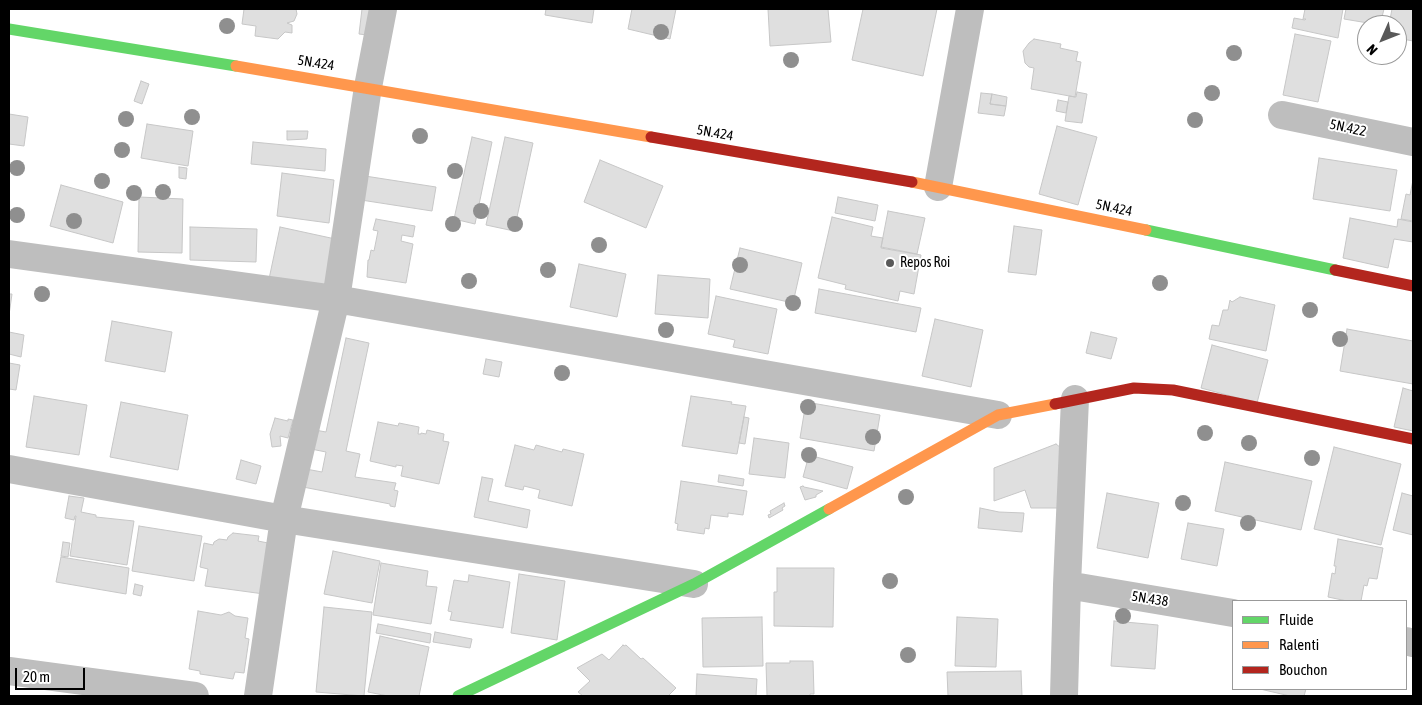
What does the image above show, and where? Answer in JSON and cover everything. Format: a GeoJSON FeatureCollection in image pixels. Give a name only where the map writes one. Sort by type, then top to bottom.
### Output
{"type":"FeatureCollection","features":[{"type":"Feature","properties":{"kind":"street"},"geometry":{"type":"LineString","coordinates":[[258,696],[284,519],[336,299],[368,87],[383,9]]}},
{"type":"Feature","properties":{"kind":"street"},"geometry":{"type":"LineString","coordinates":[[938,187],[970,9]]}},
{"type":"Feature","properties":{"kind":"street","name":"5N.424"},"geometry":{"type":"LineString","coordinates":[[9,29],[368,87],[938,187],[1413,286]]}},
{"type":"Feature","properties":{"kind":"street","name":"5N.422"},"geometry":{"type":"LineString","coordinates":[[1282,115],[1413,142]]}},
{"type":"Feature","properties":{"kind":"street"},"geometry":{"type":"LineString","coordinates":[[9,254],[336,299],[998,415]]}},
{"type":"Feature","properties":{"kind":"street"},"geometry":{"type":"LineString","coordinates":[[458,696],[694,584],[998,415],[1134,388],[1174,390],[1413,439]]}},
{"type":"Feature","properties":{"kind":"street"},"geometry":{"type":"LineString","coordinates":[[1064,696],[1075,399]]}},
{"type":"Feature","properties":{"kind":"street"},"geometry":{"type":"LineString","coordinates":[[9,469],[284,519],[694,584]]}},
{"type":"Feature","properties":{"kind":"street","name":"5N.438"},"geometry":{"type":"LineString","coordinates":[[1067,585],[1232,613]]}},
{"type":"Feature","properties":{"kind":"street"},"geometry":{"type":"LineString","coordinates":[[9,671],[195,696]]}},
{"type":"Feature","properties":{"kind":"building"},"geometry":{"type":"Polygon","coordinates":[[[244,9],[296,9],[297,14],[294,21],[287,23],[292,25],[292,33],[285,32],[278,39],[255,36],[256,26],[242,24],[244,9]]]}},
{"type":"Feature","properties":{"kind":"building"},"geometry":{"type":"Polygon","coordinates":[[[362,9],[370,9],[367,35],[359,34],[362,9]]]}},
{"type":"Feature","properties":{"kind":"building"},"geometry":{"type":"Polygon","coordinates":[[[546,9],[594,9],[592,23],[545,15],[546,9]]]}},
{"type":"Feature","properties":{"kind":"building"},"geometry":{"type":"Polygon","coordinates":[[[632,9],[676,9],[670,39],[628,29],[632,9]]]}},
{"type":"Feature","properties":{"kind":"building"},"geometry":{"type":"Polygon","coordinates":[[[768,9],[828,9],[831,42],[770,46],[768,9]]]}},
{"type":"Feature","properties":{"kind":"building"},"geometry":{"type":"Polygon","coordinates":[[[863,9],[937,9],[923,76],[852,60],[863,9]]]}},
{"type":"Feature","properties":{"kind":"building"},"geometry":{"type":"Polygon","coordinates":[[[1305,9],[1343,9],[1338,38],[1292,28],[1294,18],[1305,20],[1306,19],[1303,19],[1305,9]]]}},
{"type":"Feature","properties":{"kind":"building"},"geometry":{"type":"Polygon","coordinates":[[[1346,9],[1384,9],[1382,15],[1357,15],[1357,21],[1344,19],[1346,9]]]}},
{"type":"Feature","properties":{"kind":"building"},"geometry":{"type":"Polygon","coordinates":[[[1392,9],[1413,9],[1413,41],[1407,40],[1407,15],[1391,15],[1392,9]]]}},
{"type":"Feature","properties":{"kind":"building"},"geometry":{"type":"Polygon","coordinates":[[[1295,34],[1331,41],[1318,102],[1283,95],[1295,34]]]}},
{"type":"Feature","properties":{"kind":"building"},"geometry":{"type":"Polygon","coordinates":[[[1034,39],[1061,44],[1060,48],[1078,52],[1076,61],[1081,62],[1075,97],[1031,89],[1034,68],[1029,67],[1025,63],[1023,51],[1034,39]]]}},
{"type":"Feature","properties":{"kind":"building"},"geometry":{"type":"Polygon","coordinates":[[[141,81],[149,84],[142,104],[134,101],[141,81]]]}},
{"type":"Feature","properties":{"kind":"building"},"geometry":{"type":"Polygon","coordinates":[[[1077,92],[1087,94],[1082,123],[1065,121],[1069,96],[1076,97],[1077,92]]]}},
{"type":"Feature","properties":{"kind":"building"},"geometry":{"type":"Polygon","coordinates":[[[981,93],[992,94],[990,104],[1006,106],[1004,116],[978,113],[981,93]]]}},
{"type":"Feature","properties":{"kind":"building"},"geometry":{"type":"Polygon","coordinates":[[[992,94],[1007,97],[1006,106],[990,104],[992,94]]]}},
{"type":"Feature","properties":{"kind":"building"},"geometry":{"type":"Polygon","coordinates":[[[1058,100],[1068,102],[1066,113],[1056,111],[1058,100]]]}},
{"type":"Feature","properties":{"kind":"building"},"geometry":{"type":"Polygon","coordinates":[[[9,114],[28,117],[24,146],[9,144],[9,114]]]}},
{"type":"Feature","properties":{"kind":"building"},"geometry":{"type":"Polygon","coordinates":[[[147,124],[193,131],[188,166],[141,158],[147,124]]]}},
{"type":"Feature","properties":{"kind":"building"},"geometry":{"type":"Polygon","coordinates":[[[1057,126],[1097,137],[1078,205],[1039,194],[1057,126]]]}},
{"type":"Feature","properties":{"kind":"building"},"geometry":{"type":"Polygon","coordinates":[[[287,131],[308,131],[307,139],[287,140],[287,131]]]}},
{"type":"Feature","properties":{"kind":"building"},"geometry":{"type":"Polygon","coordinates":[[[472,137],[492,142],[475,224],[454,219],[472,137]]]}},
{"type":"Feature","properties":{"kind":"building"},"geometry":{"type":"Polygon","coordinates":[[[505,137],[533,143],[514,231],[486,225],[505,137]]]}},
{"type":"Feature","properties":{"kind":"building"},"geometry":{"type":"Polygon","coordinates":[[[253,142],[326,149],[325,171],[251,164],[253,142]]]}},
{"type":"Feature","properties":{"kind":"building"},"geometry":{"type":"Polygon","coordinates":[[[1319,158],[1397,170],[1390,211],[1313,199],[1319,158]]]}},
{"type":"Feature","properties":{"kind":"building"},"geometry":{"type":"Polygon","coordinates":[[[600,160],[663,186],[646,228],[584,202],[600,160]]]}},
{"type":"Feature","properties":{"kind":"building"},"geometry":{"type":"Polygon","coordinates":[[[179,167],[187,168],[186,179],[179,178],[179,167]]]}},
{"type":"Feature","properties":{"kind":"building"},"geometry":{"type":"Polygon","coordinates":[[[282,173],[334,180],[329,223],[277,216],[282,173]]]}},
{"type":"Feature","properties":{"kind":"building"},"geometry":{"type":"Polygon","coordinates":[[[365,176],[436,187],[432,211],[361,200],[365,176]]]}},
{"type":"Feature","properties":{"kind":"building"},"geometry":{"type":"Polygon","coordinates":[[[1413,180],[1413,221],[1401,219],[1406,194],[1410,195],[1413,180]]]}},
{"type":"Feature","properties":{"kind":"building"},"geometry":{"type":"Polygon","coordinates":[[[61,185],[123,202],[113,243],[50,226],[61,185]]]}},
{"type":"Feature","properties":{"kind":"building"},"geometry":{"type":"Polygon","coordinates":[[[139,197],[183,199],[182,253],[138,252],[139,197]]]}},
{"type":"Feature","properties":{"kind":"building"},"geometry":{"type":"Polygon","coordinates":[[[838,197],[878,205],[875,221],[835,213],[838,197]]]}},
{"type":"Feature","properties":{"kind":"building"},"geometry":{"type":"Polygon","coordinates":[[[888,211],[925,218],[917,254],[881,247],[888,211]]]}},
{"type":"Feature","properties":{"kind":"building"},"geometry":{"type":"Polygon","coordinates":[[[832,217],[873,227],[871,236],[883,238],[881,248],[921,255],[914,294],[900,291],[898,301],[845,289],[846,285],[818,278],[832,217]]]}},
{"type":"Feature","properties":{"kind":"building"},"geometry":{"type":"Polygon","coordinates":[[[1350,218],[1397,227],[1398,219],[1413,222],[1413,242],[1394,239],[1388,268],[1343,258],[1350,218]]]}},
{"type":"Feature","properties":{"kind":"building"},"geometry":{"type":"Polygon","coordinates":[[[376,219],[415,226],[413,237],[402,235],[401,241],[413,244],[406,283],[367,277],[368,260],[371,250],[374,251],[378,231],[373,230],[376,219]]]}},
{"type":"Feature","properties":{"kind":"building"},"geometry":{"type":"Polygon","coordinates":[[[1014,226],[1042,230],[1036,275],[1008,272],[1014,226]]]}},
{"type":"Feature","properties":{"kind":"building"},"geometry":{"type":"Polygon","coordinates":[[[190,227],[257,229],[256,262],[190,260],[190,227]]]}},
{"type":"Feature","properties":{"kind":"building"},"geometry":{"type":"Polygon","coordinates":[[[280,227],[340,240],[329,292],[269,279],[280,227]]]}},
{"type":"Feature","properties":{"kind":"building"},"geometry":{"type":"Polygon","coordinates":[[[740,248],[802,263],[793,303],[730,289],[740,248]]]}},
{"type":"Feature","properties":{"kind":"building"},"geometry":{"type":"Polygon","coordinates":[[[579,264],[626,274],[617,317],[570,307],[579,264]]]}},
{"type":"Feature","properties":{"kind":"building"},"geometry":{"type":"Polygon","coordinates":[[[658,275],[710,279],[708,318],[655,314],[658,275]]]}},
{"type":"Feature","properties":{"kind":"building"},"geometry":{"type":"Polygon","coordinates":[[[819,289],[921,308],[916,332],[815,313],[819,289]]]}},
{"type":"Feature","properties":{"kind":"building"},"geometry":{"type":"Polygon","coordinates":[[[9,294],[12,294],[9,315],[9,294]]]}},
{"type":"Feature","properties":{"kind":"building"},"geometry":{"type":"Polygon","coordinates":[[[716,296],[777,309],[768,354],[733,347],[735,340],[708,334],[716,296]]]}},
{"type":"Feature","properties":{"kind":"building"},"geometry":{"type":"Polygon","coordinates":[[[1240,297],[1275,305],[1266,351],[1209,339],[1212,325],[1219,326],[1223,310],[1228,310],[1230,300],[1232,302],[1240,297]]]}},
{"type":"Feature","properties":{"kind":"building"},"geometry":{"type":"Polygon","coordinates":[[[935,319],[983,330],[971,387],[922,376],[935,319]]]}},
{"type":"Feature","properties":{"kind":"building"},"geometry":{"type":"Polygon","coordinates":[[[112,321],[172,332],[165,372],[105,361],[112,321]]]}},
{"type":"Feature","properties":{"kind":"building"},"geometry":{"type":"Polygon","coordinates":[[[1347,329],[1413,341],[1413,384],[1340,371],[1347,329]]]}},
{"type":"Feature","properties":{"kind":"building"},"geometry":{"type":"Polygon","coordinates":[[[9,332],[24,335],[21,357],[9,354],[9,332]]]}},
{"type":"Feature","properties":{"kind":"building"},"geometry":{"type":"Polygon","coordinates":[[[1091,332],[1117,338],[1111,359],[1086,353],[1091,332]]]}},
{"type":"Feature","properties":{"kind":"building"},"geometry":{"type":"Polygon","coordinates":[[[346,338],[369,343],[346,451],[360,454],[355,477],[396,483],[394,490],[398,491],[395,507],[390,506],[390,504],[303,487],[306,469],[322,472],[326,452],[311,449],[315,430],[326,432],[346,338]]]}},
{"type":"Feature","properties":{"kind":"building"},"geometry":{"type":"Polygon","coordinates":[[[1212,345],[1268,360],[1257,403],[1201,388],[1212,345]]]}},
{"type":"Feature","properties":{"kind":"building"},"geometry":{"type":"Polygon","coordinates":[[[486,359],[502,362],[499,377],[483,374],[486,359]]]}},
{"type":"Feature","properties":{"kind":"building"},"geometry":{"type":"Polygon","coordinates":[[[9,363],[20,365],[16,390],[9,389],[9,363]]]}},
{"type":"Feature","properties":{"kind":"building"},"geometry":{"type":"Polygon","coordinates":[[[1403,388],[1413,391],[1413,431],[1394,427],[1403,388]]]}},
{"type":"Feature","properties":{"kind":"building"},"geometry":{"type":"Polygon","coordinates":[[[34,396],[87,405],[79,455],[26,447],[34,396]]]}},
{"type":"Feature","properties":{"kind":"building"},"geometry":{"type":"Polygon","coordinates":[[[691,396],[746,406],[737,454],[682,446],[691,396]]]}},
{"type":"Feature","properties":{"kind":"building"},"geometry":{"type":"Polygon","coordinates":[[[121,402],[188,415],[178,470],[110,457],[121,402]]]}},
{"type":"Feature","properties":{"kind":"building"},"geometry":{"type":"Polygon","coordinates":[[[806,402],[880,415],[874,451],[800,438],[806,402]]]}},
{"type":"Feature","properties":{"kind":"building"},"geometry":{"type":"Polygon","coordinates":[[[744,417],[749,418],[745,444],[739,443],[744,417]]]}},
{"type":"Feature","properties":{"kind":"building"},"geometry":{"type":"Polygon","coordinates":[[[275,418],[288,421],[288,419],[293,420],[288,438],[280,436],[281,446],[272,447],[270,434],[275,418]]]}},
{"type":"Feature","properties":{"kind":"building"},"geometry":{"type":"Polygon","coordinates":[[[378,422],[398,426],[399,423],[419,427],[418,434],[426,434],[427,430],[444,434],[443,441],[449,442],[439,484],[401,476],[403,466],[396,465],[396,467],[370,461],[378,422]]]}},
{"type":"Feature","properties":{"kind":"building"},"geometry":{"type":"Polygon","coordinates":[[[754,438],[789,443],[785,478],[749,474],[754,438]]]}},
{"type":"Feature","properties":{"kind":"building"},"geometry":{"type":"Polygon","coordinates":[[[1056,444],[1065,451],[1063,508],[1031,508],[1025,490],[994,501],[994,468],[1056,444]]]}},
{"type":"Feature","properties":{"kind":"building"},"geometry":{"type":"Polygon","coordinates":[[[515,445],[534,450],[536,445],[562,452],[563,449],[584,454],[572,506],[538,498],[540,490],[524,486],[523,490],[505,486],[515,445]]]}},
{"type":"Feature","properties":{"kind":"building"},"geometry":{"type":"Polygon","coordinates":[[[1334,447],[1401,464],[1381,545],[1314,529],[1334,447]]]}},
{"type":"Feature","properties":{"kind":"building"},"geometry":{"type":"Polygon","coordinates":[[[809,455],[853,467],[847,489],[803,477],[809,455]]]}},
{"type":"Feature","properties":{"kind":"building"},"geometry":{"type":"Polygon","coordinates":[[[241,460],[261,466],[256,484],[236,479],[241,460]]]}},
{"type":"Feature","properties":{"kind":"building"},"geometry":{"type":"Polygon","coordinates":[[[1225,462],[1312,481],[1301,530],[1215,511],[1225,462]]]}},
{"type":"Feature","properties":{"kind":"building"},"geometry":{"type":"Polygon","coordinates":[[[719,475],[744,479],[743,486],[718,482],[719,475]]]}},
{"type":"Feature","properties":{"kind":"building"},"geometry":{"type":"Polygon","coordinates":[[[482,477],[493,479],[488,501],[530,510],[527,528],[474,517],[482,477]]]}},
{"type":"Feature","properties":{"kind":"building"},"geometry":{"type":"Polygon","coordinates":[[[681,481],[747,491],[743,515],[728,513],[728,517],[711,515],[709,529],[705,528],[704,534],[677,530],[678,524],[675,523],[681,481]]]}},
{"type":"Feature","properties":{"kind":"building"},"geometry":{"type":"Polygon","coordinates":[[[800,487],[823,491],[816,495],[816,497],[805,500],[800,487]]]}},
{"type":"Feature","properties":{"kind":"building"},"geometry":{"type":"Polygon","coordinates":[[[1107,493],[1159,503],[1148,558],[1097,548],[1107,493]]]}},
{"type":"Feature","properties":{"kind":"building"},"geometry":{"type":"Polygon","coordinates":[[[1402,493],[1413,496],[1413,535],[1393,530],[1402,493]]]}},
{"type":"Feature","properties":{"kind":"building"},"geometry":{"type":"Polygon","coordinates":[[[69,496],[84,498],[81,512],[96,515],[96,517],[134,521],[127,565],[70,556],[76,516],[74,520],[65,518],[69,496]]]}},
{"type":"Feature","properties":{"kind":"building"},"geometry":{"type":"Polygon","coordinates":[[[784,503],[783,510],[769,518],[770,511],[784,503]]]}},
{"type":"Feature","properties":{"kind":"building"},"geometry":{"type":"Polygon","coordinates":[[[980,508],[999,512],[1024,513],[1022,532],[978,528],[980,508]]]}},
{"type":"Feature","properties":{"kind":"building"},"geometry":{"type":"Polygon","coordinates":[[[1188,523],[1224,529],[1217,566],[1181,559],[1188,523]]]}},
{"type":"Feature","properties":{"kind":"building"},"geometry":{"type":"Polygon","coordinates":[[[139,526],[202,536],[194,581],[132,571],[139,526]]]}},
{"type":"Feature","properties":{"kind":"building"},"geometry":{"type":"Polygon","coordinates":[[[233,533],[259,536],[258,541],[268,543],[264,594],[205,586],[208,569],[200,567],[204,543],[213,545],[219,539],[227,540],[233,533]]]}},
{"type":"Feature","properties":{"kind":"building"},"geometry":{"type":"Polygon","coordinates":[[[1338,539],[1383,548],[1377,579],[1369,578],[1367,586],[1364,585],[1361,600],[1342,600],[1328,597],[1332,573],[1335,574],[1336,566],[1334,566],[1338,539]]]}},
{"type":"Feature","properties":{"kind":"building"},"geometry":{"type":"Polygon","coordinates":[[[63,542],[70,543],[68,557],[61,556],[63,542]]]}},
{"type":"Feature","properties":{"kind":"building"},"geometry":{"type":"Polygon","coordinates":[[[333,551],[380,561],[372,603],[324,594],[333,551]]]}},
{"type":"Feature","properties":{"kind":"building"},"geometry":{"type":"Polygon","coordinates":[[[61,557],[129,568],[126,594],[56,582],[61,557]]]}},
{"type":"Feature","properties":{"kind":"building"},"geometry":{"type":"Polygon","coordinates":[[[381,563],[428,571],[426,586],[437,587],[431,624],[373,615],[381,563]]]}},
{"type":"Feature","properties":{"kind":"building"},"geometry":{"type":"Polygon","coordinates":[[[777,568],[834,568],[833,627],[774,626],[774,592],[777,592],[777,568]]]}},
{"type":"Feature","properties":{"kind":"building"},"geometry":{"type":"Polygon","coordinates":[[[519,574],[565,581],[557,640],[511,633],[519,574]]]}},
{"type":"Feature","properties":{"kind":"building"},"geometry":{"type":"Polygon","coordinates":[[[469,575],[510,582],[503,628],[450,620],[452,612],[448,611],[454,580],[468,582],[469,575]]]}},
{"type":"Feature","properties":{"kind":"building"},"geometry":{"type":"Polygon","coordinates":[[[135,584],[143,586],[141,596],[133,594],[135,584]]]}},
{"type":"Feature","properties":{"kind":"building"},"geometry":{"type":"Polygon","coordinates":[[[324,607],[372,612],[364,696],[316,692],[324,607]]]}},
{"type":"Feature","properties":{"kind":"building"},"geometry":{"type":"Polygon","coordinates":[[[198,611],[221,615],[229,612],[235,616],[248,618],[245,638],[249,639],[244,673],[235,672],[233,679],[200,674],[200,671],[189,669],[198,611]]]}},
{"type":"Feature","properties":{"kind":"building"},"geometry":{"type":"Polygon","coordinates":[[[762,617],[763,666],[703,667],[702,618],[762,617]]]}},
{"type":"Feature","properties":{"kind":"building"},"geometry":{"type":"Polygon","coordinates":[[[957,617],[998,619],[996,667],[955,666],[957,617]]]}},
{"type":"Feature","properties":{"kind":"building"},"geometry":{"type":"Polygon","coordinates":[[[1114,621],[1158,625],[1155,669],[1111,666],[1114,621]]]}},
{"type":"Feature","properties":{"kind":"building"},"geometry":{"type":"Polygon","coordinates":[[[378,624],[431,634],[430,643],[376,633],[378,624]]]}},
{"type":"Feature","properties":{"kind":"building"},"geometry":{"type":"Polygon","coordinates":[[[435,632],[472,639],[470,648],[433,642],[435,632]]]}},
{"type":"Feature","properties":{"kind":"building"},"geometry":{"type":"Polygon","coordinates":[[[380,636],[429,647],[419,696],[388,696],[368,692],[380,636]]]}},
{"type":"Feature","properties":{"kind":"building"},"geometry":{"type":"Polygon","coordinates":[[[623,645],[626,645],[641,659],[643,658],[676,688],[668,696],[583,696],[578,692],[590,681],[577,668],[602,654],[609,660],[623,645]]]}},
{"type":"Feature","properties":{"kind":"building"},"geometry":{"type":"Polygon","coordinates":[[[790,661],[813,661],[814,694],[810,694],[810,696],[767,696],[766,663],[790,663],[790,661]]]}},
{"type":"Feature","properties":{"kind":"building"},"geometry":{"type":"Polygon","coordinates":[[[1021,671],[1022,696],[948,696],[947,672],[1021,671]]]}},
{"type":"Feature","properties":{"kind":"building"},"geometry":{"type":"Polygon","coordinates":[[[697,674],[757,679],[756,696],[696,696],[697,674]]]}},
{"type":"Feature","properties":{"kind":"building"},"geometry":{"type":"Polygon","coordinates":[[[1264,690],[1306,690],[1304,696],[1290,696],[1264,690]]]}},
{"type":"Feature","properties":{"kind":"traffic: fast"},"geometry":{"type":"LineString","coordinates":[[9,29],[236,66]]}},
{"type":"Feature","properties":{"kind":"traffic: fast"},"geometry":{"type":"LineString","coordinates":[[1146,230],[1335,270]]}},
{"type":"Feature","properties":{"kind":"traffic: fast"},"geometry":{"type":"LineString","coordinates":[[458,696],[694,584],[829,509]]}},
{"type":"Feature","properties":{"kind":"traffic: slow"},"geometry":{"type":"LineString","coordinates":[[236,66],[651,137]]}},
{"type":"Feature","properties":{"kind":"traffic: slow"},"geometry":{"type":"LineString","coordinates":[[912,182],[1146,230]]}},
{"type":"Feature","properties":{"kind":"traffic: slow"},"geometry":{"type":"LineString","coordinates":[[829,509],[998,415],[1055,404]]}},
{"type":"Feature","properties":{"kind":"traffic: jam"},"geometry":{"type":"LineString","coordinates":[[651,137],[912,182]]}},
{"type":"Feature","properties":{"kind":"traffic: jam"},"geometry":{"type":"LineString","coordinates":[[1335,270],[1413,286]]}},
{"type":"Feature","properties":{"kind":"traffic: jam"},"geometry":{"type":"LineString","coordinates":[[1055,404],[1134,388],[1173,390],[1413,439]]}},
{"type":"Feature","properties":{"kind":"place","name":"Repos Roi"},"geometry":{"type":"Point","coordinates":[890,263]}}]}
